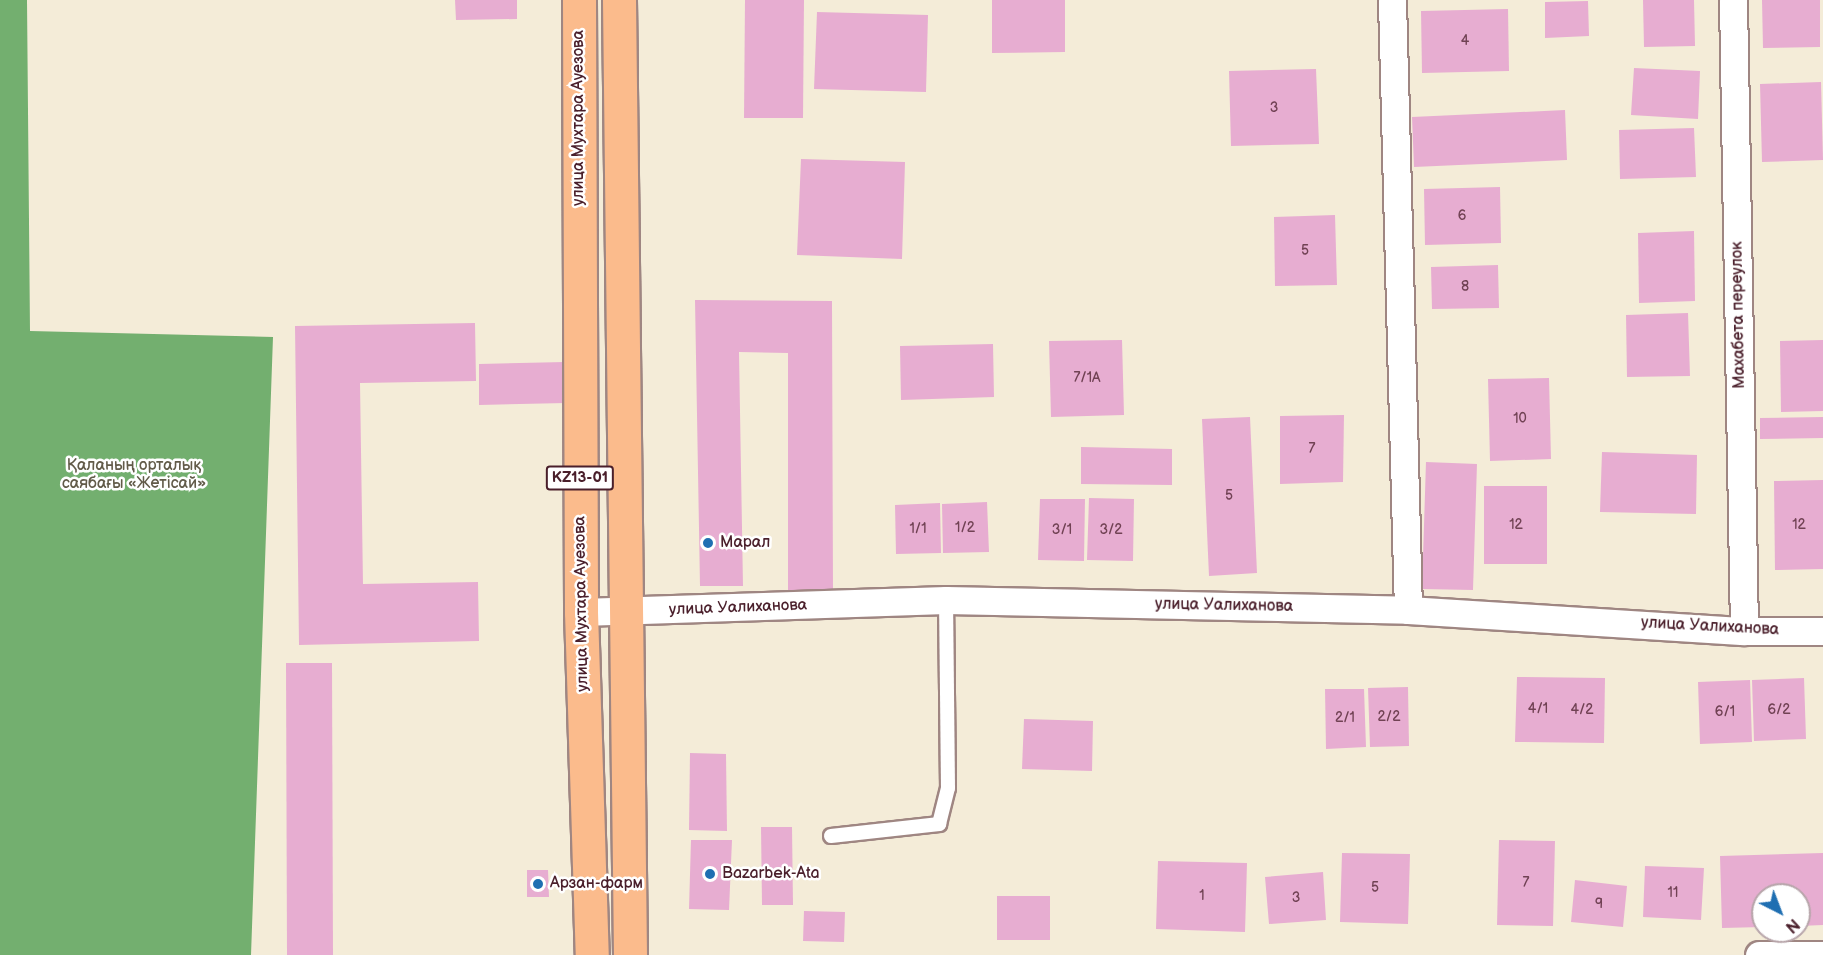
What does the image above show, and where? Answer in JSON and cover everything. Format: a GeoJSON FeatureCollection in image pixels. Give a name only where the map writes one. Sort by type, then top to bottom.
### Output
{"type":"FeatureCollection","features":[{"type":"Feature","properties":{"kind":"main road","name":"улица Мухтара Ауезова"},"geometry":{"type":"LineString","coordinates":[[579,0],[581,612],[592,955]]}},
{"type":"Feature","properties":{"kind":"main road","name":"KZ13-01"},"geometry":{"type":"LineString","coordinates":[[620,0],[630,955]]}},
{"type":"Feature","properties":{"kind":"street"},"geometry":{"type":"LineString","coordinates":[[1392,0],[1408,610]]}},
{"type":"Feature","properties":{"kind":"street","name":"Махабета переулок"},"geometry":{"type":"LineString","coordinates":[[1733,0],[1744,631]]}},
{"type":"Feature","properties":{"kind":"street","name":"улица Уалиханова"},"geometry":{"type":"LineString","coordinates":[[581,612],[946,600],[1408,610],[1744,631],[1823,631]]}},
{"type":"Feature","properties":{"kind":"street"},"geometry":{"type":"LineString","coordinates":[[1759,955],[1823,955]]}},
{"type":"Feature","properties":{"kind":"lane"},"geometry":{"type":"LineString","coordinates":[[831,836],[939,824],[948,788],[946,600]]}},
{"type":"Feature","properties":{"kind":"green space","name":"Қаланың орталық саябағы «Жетісай»"},"geometry":{"type":"Polygon","coordinates":[[[0,0],[27,0],[30,331],[273,337],[251,955],[0,955],[0,0]]]}},
{"type":"Feature","properties":{"kind":"building"},"geometry":{"type":"Polygon","coordinates":[[[455,0],[517,0],[517,19],[456,20],[455,0]]]}},
{"type":"Feature","properties":{"kind":"building"},"geometry":{"type":"Polygon","coordinates":[[[745,0],[804,0],[803,118],[744,118],[745,0]]]}},
{"type":"Feature","properties":{"kind":"building"},"geometry":{"type":"Polygon","coordinates":[[[992,0],[1065,0],[1065,52],[992,53],[992,0]]]}},
{"type":"Feature","properties":{"kind":"building"},"geometry":{"type":"Polygon","coordinates":[[[1643,0],[1694,0],[1695,46],[1644,47],[1643,0]]]}},
{"type":"Feature","properties":{"kind":"building"},"geometry":{"type":"Polygon","coordinates":[[[1762,0],[1820,0],[1820,47],[1763,48],[1762,0]]]}},
{"type":"Feature","properties":{"kind":"building"},"geometry":{"type":"Polygon","coordinates":[[[1588,1],[1589,36],[1545,38],[1545,2],[1588,1]]]}},
{"type":"Feature","properties":{"kind":"building"},"geometry":{"type":"Polygon","coordinates":[[[1508,9],[1509,71],[1422,73],[1421,11],[1508,9]]]}},
{"type":"Feature","properties":{"kind":"building"},"geometry":{"type":"Polygon","coordinates":[[[817,12],[928,15],[926,92],[814,89],[817,12]]]}},
{"type":"Feature","properties":{"kind":"building"},"geometry":{"type":"Polygon","coordinates":[[[1634,68],[1700,71],[1698,119],[1631,115],[1634,68]]]}},
{"type":"Feature","properties":{"kind":"building"},"geometry":{"type":"Polygon","coordinates":[[[1316,69],[1319,144],[1231,146],[1229,71],[1316,69]]]}},
{"type":"Feature","properties":{"kind":"building"},"geometry":{"type":"Polygon","coordinates":[[[1821,82],[1823,160],[1762,162],[1760,84],[1821,82]]]}},
{"type":"Feature","properties":{"kind":"building"},"geometry":{"type":"Polygon","coordinates":[[[1565,110],[1567,160],[1414,167],[1412,117],[1565,110]]]}},
{"type":"Feature","properties":{"kind":"building"},"geometry":{"type":"Polygon","coordinates":[[[1694,128],[1696,177],[1620,179],[1619,130],[1694,128]]]}},
{"type":"Feature","properties":{"kind":"building"},"geometry":{"type":"Polygon","coordinates":[[[801,159],[905,162],[902,259],[797,255],[801,159]]]}},
{"type":"Feature","properties":{"kind":"building"},"geometry":{"type":"Polygon","coordinates":[[[1500,187],[1501,243],[1425,245],[1424,189],[1500,187]]]}},
{"type":"Feature","properties":{"kind":"building"},"geometry":{"type":"Polygon","coordinates":[[[1335,215],[1337,285],[1275,286],[1274,217],[1335,215]]]}},
{"type":"Feature","properties":{"kind":"building"},"geometry":{"type":"Polygon","coordinates":[[[1694,231],[1695,301],[1639,303],[1638,233],[1694,231]]]}},
{"type":"Feature","properties":{"kind":"building"},"geometry":{"type":"Polygon","coordinates":[[[1498,265],[1499,308],[1432,309],[1431,267],[1498,265]]]}},
{"type":"Feature","properties":{"kind":"building"},"geometry":{"type":"Polygon","coordinates":[[[695,300],[832,301],[833,592],[788,592],[788,353],[739,352],[743,586],[700,586],[695,300]]]}},
{"type":"Feature","properties":{"kind":"building"},"geometry":{"type":"Polygon","coordinates":[[[1688,313],[1690,376],[1627,377],[1626,315],[1688,313]]]}},
{"type":"Feature","properties":{"kind":"building"},"geometry":{"type":"Polygon","coordinates":[[[475,323],[476,381],[360,383],[363,584],[478,582],[479,641],[299,645],[295,326],[475,323]]]}},
{"type":"Feature","properties":{"kind":"building"},"geometry":{"type":"Polygon","coordinates":[[[1122,340],[1124,415],[1051,417],[1049,341],[1122,340]]]}},
{"type":"Feature","properties":{"kind":"building"},"geometry":{"type":"Polygon","coordinates":[[[1823,340],[1823,411],[1781,412],[1780,341],[1823,340]]]}},
{"type":"Feature","properties":{"kind":"building"},"geometry":{"type":"Polygon","coordinates":[[[993,344],[994,397],[901,400],[900,346],[993,344]]]}},
{"type":"Feature","properties":{"kind":"building"},"geometry":{"type":"Polygon","coordinates":[[[565,362],[566,403],[479,405],[479,364],[565,362]]]}},
{"type":"Feature","properties":{"kind":"building"},"geometry":{"type":"Polygon","coordinates":[[[1549,378],[1551,459],[1490,461],[1488,379],[1549,378]]]}},
{"type":"Feature","properties":{"kind":"building"},"geometry":{"type":"Polygon","coordinates":[[[1344,415],[1343,482],[1280,484],[1280,416],[1344,415]]]}},
{"type":"Feature","properties":{"kind":"building"},"geometry":{"type":"Polygon","coordinates":[[[1250,417],[1257,573],[1209,576],[1202,419],[1250,417]]]}},
{"type":"Feature","properties":{"kind":"building"},"geometry":{"type":"Polygon","coordinates":[[[1823,417],[1823,438],[1760,439],[1760,418],[1823,417]]]}},
{"type":"Feature","properties":{"kind":"building"},"geometry":{"type":"Polygon","coordinates":[[[1081,447],[1172,449],[1172,485],[1081,484],[1081,447]]]}},
{"type":"Feature","properties":{"kind":"building"},"geometry":{"type":"Polygon","coordinates":[[[1602,452],[1697,455],[1696,514],[1600,512],[1602,452]]]}},
{"type":"Feature","properties":{"kind":"building"},"geometry":{"type":"Polygon","coordinates":[[[1426,462],[1477,464],[1473,590],[1422,589],[1426,462]]]}},
{"type":"Feature","properties":{"kind":"building"},"geometry":{"type":"Polygon","coordinates":[[[1823,480],[1823,569],[1775,570],[1774,481],[1823,480]]]}},
{"type":"Feature","properties":{"kind":"building"},"geometry":{"type":"Polygon","coordinates":[[[1484,486],[1547,486],[1547,564],[1484,564],[1484,486]]]}},
{"type":"Feature","properties":{"kind":"building"},"geometry":{"type":"Polygon","coordinates":[[[1089,498],[1134,499],[1133,561],[1087,560],[1089,498]]]}},
{"type":"Feature","properties":{"kind":"building"},"geometry":{"type":"Polygon","coordinates":[[[1040,499],[1085,499],[1084,561],[1038,560],[1040,499]]]}},
{"type":"Feature","properties":{"kind":"building"},"geometry":{"type":"Polygon","coordinates":[[[987,502],[989,552],[943,553],[942,504],[987,502]]]}},
{"type":"Feature","properties":{"kind":"building"},"geometry":{"type":"Polygon","coordinates":[[[940,503],[941,553],[896,554],[895,505],[940,503]]]}},
{"type":"Feature","properties":{"kind":"building"},"geometry":{"type":"Polygon","coordinates":[[[286,663],[332,663],[333,955],[287,955],[286,663]]]}},
{"type":"Feature","properties":{"kind":"building"},"geometry":{"type":"Polygon","coordinates":[[[1517,677],[1605,678],[1604,743],[1515,742],[1517,677]]]}},
{"type":"Feature","properties":{"kind":"building"},"geometry":{"type":"Polygon","coordinates":[[[1804,678],[1806,739],[1754,741],[1752,680],[1804,678]]]}},
{"type":"Feature","properties":{"kind":"building"},"geometry":{"type":"Polygon","coordinates":[[[1750,680],[1752,742],[1700,744],[1698,682],[1750,680]]]}},
{"type":"Feature","properties":{"kind":"building"},"geometry":{"type":"Polygon","coordinates":[[[1408,687],[1409,746],[1370,747],[1368,688],[1408,687]]]}},
{"type":"Feature","properties":{"kind":"building"},"geometry":{"type":"Polygon","coordinates":[[[1325,689],[1364,689],[1366,747],[1326,749],[1325,689]]]}},
{"type":"Feature","properties":{"kind":"building"},"geometry":{"type":"Polygon","coordinates":[[[1024,719],[1093,721],[1092,771],[1022,769],[1024,719]]]}},
{"type":"Feature","properties":{"kind":"building"},"geometry":{"type":"Polygon","coordinates":[[[690,753],[726,754],[727,831],[689,830],[690,753]]]}},
{"type":"Feature","properties":{"kind":"building"},"geometry":{"type":"Polygon","coordinates":[[[761,827],[792,827],[793,905],[762,905],[761,827]]]}},
{"type":"Feature","properties":{"kind":"building","name":"Bazarbek-Ata"},"geometry":{"type":"Polygon","coordinates":[[[691,840],[732,840],[729,910],[689,909],[691,840]]]}},
{"type":"Feature","properties":{"kind":"building"},"geometry":{"type":"Polygon","coordinates":[[[1499,840],[1555,841],[1553,926],[1497,925],[1499,840]]]}},
{"type":"Feature","properties":{"kind":"building"},"geometry":{"type":"Polygon","coordinates":[[[1342,853],[1410,854],[1408,924],[1340,922],[1342,853]]]}},
{"type":"Feature","properties":{"kind":"building"},"geometry":{"type":"Polygon","coordinates":[[[1823,853],[1823,925],[1811,926],[1811,883],[1751,883],[1751,927],[1722,928],[1720,856],[1823,853]]]}},
{"type":"Feature","properties":{"kind":"building"},"geometry":{"type":"Polygon","coordinates":[[[1158,861],[1247,863],[1245,932],[1156,929],[1158,861]]]}},
{"type":"Feature","properties":{"kind":"building"},"geometry":{"type":"Polygon","coordinates":[[[1645,866],[1704,868],[1701,920],[1643,917],[1645,866]]]}},
{"type":"Feature","properties":{"kind":"building","name":"Арзан-фарм"},"geometry":{"type":"Polygon","coordinates":[[[527,870],[548,870],[549,897],[527,897],[527,870]]]}},
{"type":"Feature","properties":{"kind":"building"},"geometry":{"type":"Polygon","coordinates":[[[1323,872],[1326,920],[1269,924],[1265,877],[1323,872]]]}},
{"type":"Feature","properties":{"kind":"building"},"geometry":{"type":"Polygon","coordinates":[[[1575,880],[1627,886],[1623,927],[1571,922],[1575,880]]]}},
{"type":"Feature","properties":{"kind":"building"},"geometry":{"type":"Polygon","coordinates":[[[997,896],[1050,896],[1050,940],[997,940],[997,896]]]}},
{"type":"Feature","properties":{"kind":"building"},"geometry":{"type":"Polygon","coordinates":[[[804,911],[845,912],[844,942],[803,941],[804,911]]]}},
{"type":"Feature","properties":{"kind":"place","name":"Марал"},"geometry":{"type":"Point","coordinates":[708,543]}},
{"type":"Feature","properties":{"kind":"place","name":"Bazarbek-Ata"},"geometry":{"type":"Point","coordinates":[710,874]}},
{"type":"Feature","properties":{"kind":"place","name":"Арзан-фарм"},"geometry":{"type":"Point","coordinates":[538,884]}}]}
